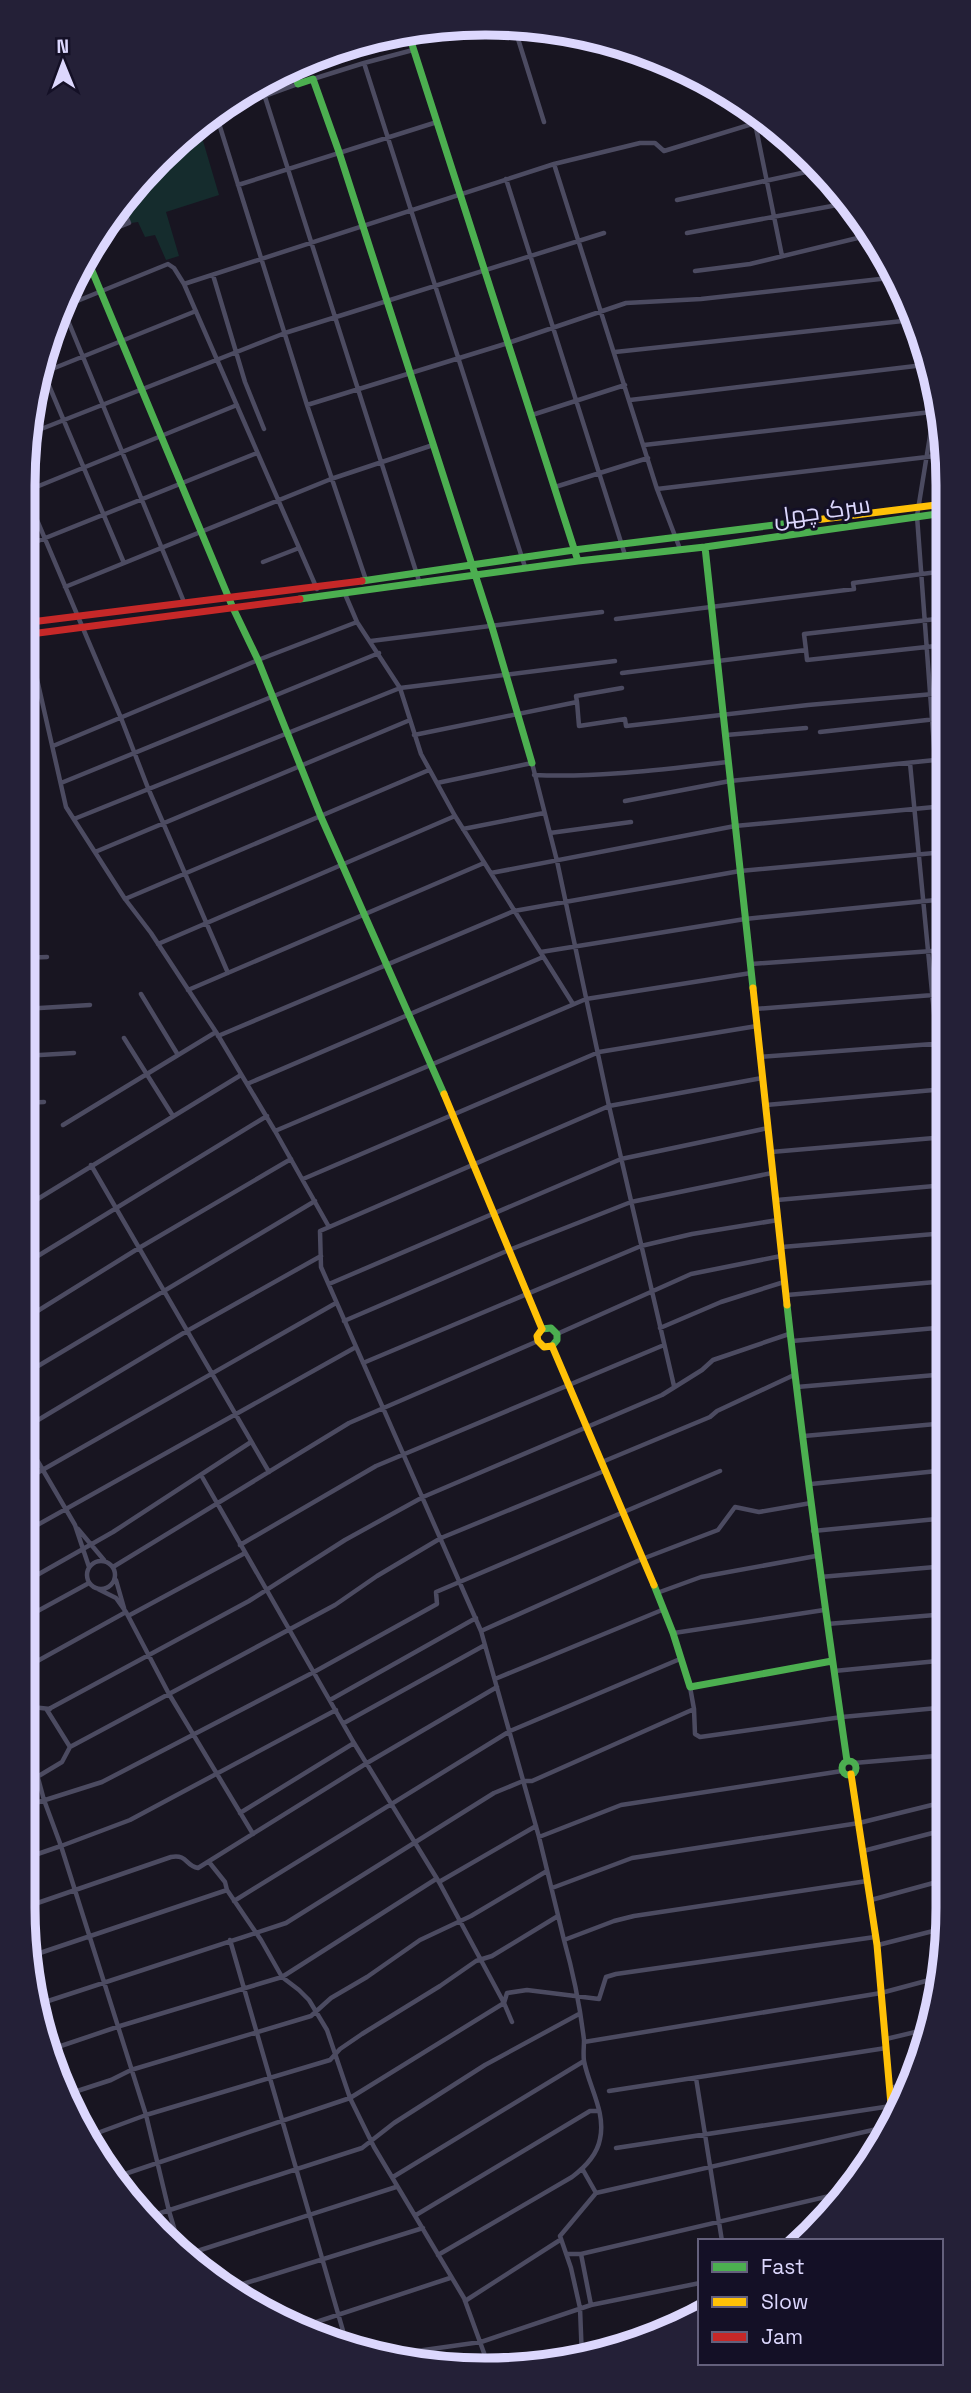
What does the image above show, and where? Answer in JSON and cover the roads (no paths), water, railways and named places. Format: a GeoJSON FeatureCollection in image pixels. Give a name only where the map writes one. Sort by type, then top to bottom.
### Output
{"type":"FeatureCollection","features":[{"type":"Feature","properties":{"kind":"main road"},"geometry":{"type":"LineString","coordinates":[[411,42],[578,561]]}},
{"type":"Feature","properties":{"kind":"main road"},"geometry":{"type":"LineString","coordinates":[[295,77],[298,84],[313,79],[339,152],[492,627],[532,763]]}},
{"type":"Feature","properties":{"kind":"main road"},"geometry":{"type":"LineString","coordinates":[[91,268],[233,608],[258,660],[321,817],[453,1115],[542,1329]]}},
{"type":"Feature","properties":{"kind":"main road"},"geometry":{"type":"LineString","coordinates":[[35,621],[316,588],[676,537],[917,512],[936,506]]}},
{"type":"Feature","properties":{"kind":"main road","name":"سرک چهل"},"geometry":{"type":"LineString","coordinates":[[35,633],[578,561],[705,547],[917,512],[936,513]]}},
{"type":"Feature","properties":{"kind":"main road"},"geometry":{"type":"LineString","coordinates":[[705,547],[796,1387],[810,1484],[813,1531],[833,1671],[855,1771],[846,1774],[842,1766],[851,1762]]}},
{"type":"Feature","properties":{"kind":"main road"},"geometry":{"type":"LineString","coordinates":[[551,1328],[557,1334],[552,1346],[544,1347],[538,1342],[537,1336],[542,1329],[551,1328]]}},
{"type":"Feature","properties":{"kind":"main road"},"geometry":{"type":"LineString","coordinates":[[552,1346],[657,1593],[690,1687],[832,1661]]}},
{"type":"Feature","properties":{"kind":"main road"},"geometry":{"type":"LineString","coordinates":[[850,1774],[876,1941],[891,2105]]}},
{"type":"Feature","properties":{"kind":"street"},"geometry":{"type":"LineString","coordinates":[[517,36],[544,122]]}},
{"type":"Feature","properties":{"kind":"street"},"geometry":{"type":"LineString","coordinates":[[313,79],[414,50]]}},
{"type":"Feature","properties":{"kind":"street"},"geometry":{"type":"LineString","coordinates":[[364,63],[525,568]]}},
{"type":"Feature","properties":{"kind":"street"},"geometry":{"type":"LineString","coordinates":[[247,103],[298,84]]}},
{"type":"Feature","properties":{"kind":"street"},"geometry":{"type":"LineString","coordinates":[[265,97],[419,584]]}},
{"type":"Feature","properties":{"kind":"street"},"geometry":{"type":"LineString","coordinates":[[238,185],[437,121]]}},
{"type":"Feature","properties":{"kind":"street"},"geometry":{"type":"LineString","coordinates":[[219,123],[307,405],[369,590]]}},
{"type":"Feature","properties":{"kind":"street"},"geometry":{"type":"LineString","coordinates":[[184,284],[554,164],[640,143],[655,143],[664,151],[754,123]]}},
{"type":"Feature","properties":{"kind":"street"},"geometry":{"type":"LineString","coordinates":[[755,125],[782,256]]}},
{"type":"Feature","properties":{"kind":"street"},"geometry":{"type":"LineString","coordinates":[[554,164],[657,489],[680,550]]}},
{"type":"Feature","properties":{"kind":"street"},"geometry":{"type":"LineString","coordinates":[[677,200],[806,172],[805,168]]}},
{"type":"Feature","properties":{"kind":"street"},"geometry":{"type":"LineString","coordinates":[[506,179],[626,556]]}},
{"type":"Feature","properties":{"kind":"street"},"geometry":{"type":"LineString","coordinates":[[687,233],[838,205]]}},
{"type":"Feature","properties":{"kind":"street"},"geometry":{"type":"LineString","coordinates":[[116,228],[129,223],[126,214]]}},
{"type":"Feature","properties":{"kind":"street"},"geometry":{"type":"LineString","coordinates":[[39,430],[285,333],[604,233]]}},
{"type":"Feature","properties":{"kind":"street"},"geometry":{"type":"LineString","coordinates":[[695,271],[750,264],[861,237]]}},
{"type":"Feature","properties":{"kind":"street"},"geometry":{"type":"LineString","coordinates":[[74,302],[167,264],[174,268],[184,284],[320,597]]}},
{"type":"Feature","properties":{"kind":"street"},"geometry":{"type":"LineString","coordinates":[[212,275],[249,392],[264,429]]}},
{"type":"Feature","properties":{"kind":"street"},"geometry":{"type":"LineString","coordinates":[[307,405],[508,343],[626,303],[701,299],[886,278]]}},
{"type":"Feature","properties":{"kind":"street"},"geometry":{"type":"LineString","coordinates":[[50,369],[195,311]]}},
{"type":"Feature","properties":{"kind":"street"},"geometry":{"type":"LineString","coordinates":[[67,320],[188,614]]}},
{"type":"Feature","properties":{"kind":"street"},"geometry":{"type":"LineString","coordinates":[[615,352],[905,321]]}},
{"type":"Feature","properties":{"kind":"street"},"geometry":{"type":"LineString","coordinates":[[630,400],[920,366]]}},
{"type":"Feature","properties":{"kind":"street"},"geometry":{"type":"LineString","coordinates":[[47,383],[124,563]]}},
{"type":"Feature","properties":{"kind":"street"},"geometry":{"type":"LineString","coordinates":[[531,415],[625,385]]}},
{"type":"Feature","properties":{"kind":"street"},"geometry":{"type":"LineString","coordinates":[[35,486],[237,405]]}},
{"type":"Feature","properties":{"kind":"street"},"geometry":{"type":"LineString","coordinates":[[644,445],[929,412]]}},
{"type":"Feature","properties":{"kind":"street"},"geometry":{"type":"LineString","coordinates":[[625,801],[730,781],[935,760],[919,574],[917,512],[933,433]]}},
{"type":"Feature","properties":{"kind":"street"},"geometry":{"type":"LineString","coordinates":[[65,587],[331,479],[433,445]]}},
{"type":"Feature","properties":{"kind":"street"},"geometry":{"type":"LineString","coordinates":[[35,542],[257,453]]}},
{"type":"Feature","properties":{"kind":"street"},"geometry":{"type":"LineString","coordinates":[[657,489],[935,456]]}},
{"type":"Feature","properties":{"kind":"street"},"geometry":{"type":"LineString","coordinates":[[554,487],[648,458]]}},
{"type":"Feature","properties":{"kind":"street"},"geometry":{"type":"LineString","coordinates":[[35,516],[228,973]]}},
{"type":"Feature","properties":{"kind":"street"},"geometry":{"type":"LineString","coordinates":[[263,562],[299,548]]}},
{"type":"Feature","properties":{"kind":"street"},"geometry":{"type":"LineString","coordinates":[[616,619],[854,589],[853,583],[936,572]]}},
{"type":"Feature","properties":{"kind":"street"},"geometry":{"type":"LineString","coordinates":[[344,593],[357,622],[400,688],[414,735],[429,770],[573,1004]]}},
{"type":"Feature","properties":{"kind":"street"},"geometry":{"type":"LineString","coordinates":[[371,641],[602,612]]}},
{"type":"Feature","properties":{"kind":"street"},"geometry":{"type":"LineString","coordinates":[[936,619],[804,634],[807,660],[936,646]]}},
{"type":"Feature","properties":{"kind":"street"},"geometry":{"type":"LineString","coordinates":[[53,746],[258,660],[357,622]]}},
{"type":"Feature","properties":{"kind":"street"},"geometry":{"type":"LineString","coordinates":[[622,673],[806,650]]}},
{"type":"Feature","properties":{"kind":"street"},"geometry":{"type":"LineString","coordinates":[[61,783],[379,653]]}},
{"type":"Feature","properties":{"kind":"street"},"geometry":{"type":"LineString","coordinates":[[74,819],[400,688],[615,661]]}},
{"type":"Feature","properties":{"kind":"street"},"geometry":{"type":"LineString","coordinates":[[35,674],[66,807],[217,1034],[329,1227]]}},
{"type":"Feature","properties":{"kind":"street"},"geometry":{"type":"LineString","coordinates":[[622,688],[576,695],[579,726],[625,719],[626,726],[936,694]]}},
{"type":"Feature","properties":{"kind":"street"},"geometry":{"type":"LineString","coordinates":[[414,735],[577,702]]}},
{"type":"Feature","properties":{"kind":"street"},"geometry":{"type":"LineString","coordinates":[[820,732],[936,719]]}},
{"type":"Feature","properties":{"kind":"street"},"geometry":{"type":"LineString","coordinates":[[95,852],[410,720]]}},
{"type":"Feature","properties":{"kind":"street"},"geometry":{"type":"LineString","coordinates":[[725,736],[806,728]]}},
{"type":"Feature","properties":{"kind":"street"},"geometry":{"type":"LineString","coordinates":[[534,775],[629,773],[728,762]]}},
{"type":"Feature","properties":{"kind":"street"},"geometry":{"type":"LineString","coordinates":[[437,783],[532,763],[674,1386]]}},
{"type":"Feature","properties":{"kind":"street"},"geometry":{"type":"LineString","coordinates":[[910,763],[936,1034]]}},
{"type":"Feature","properties":{"kind":"street"},"geometry":{"type":"LineString","coordinates":[[125,899],[429,770]]}},
{"type":"Feature","properties":{"kind":"street"},"geometry":{"type":"LineString","coordinates":[[491,873],[735,826],[936,807]]}},
{"type":"Feature","properties":{"kind":"street"},"geometry":{"type":"LineString","coordinates":[[463,829],[545,813]]}},
{"type":"Feature","properties":{"kind":"street"},"geometry":{"type":"LineString","coordinates":[[158,944],[455,816]]}},
{"type":"Feature","properties":{"kind":"street"},"geometry":{"type":"LineString","coordinates":[[550,833],[631,822]]}},
{"type":"Feature","properties":{"kind":"street"},"geometry":{"type":"LineString","coordinates":[[63,1125],[217,1034],[514,911],[740,871],[936,853]]}},
{"type":"Feature","properties":{"kind":"street"},"geometry":{"type":"LineString","coordinates":[[188,990],[484,863]]}},
{"type":"Feature","properties":{"kind":"street"},"geometry":{"type":"LineString","coordinates":[[247,1084],[541,954],[745,919],[936,900]]}},
{"type":"Feature","properties":{"kind":"street"},"geometry":{"type":"LineString","coordinates":[[750,964],[936,951]]}},
{"type":"Feature","properties":{"kind":"street"},"geometry":{"type":"LineString","coordinates":[[35,958],[47,957]]}},
{"type":"Feature","properties":{"kind":"street"},"geometry":{"type":"LineString","coordinates":[[275,1131],[586,999],[751,973]]}},
{"type":"Feature","properties":{"kind":"street"},"geometry":{"type":"LineString","coordinates":[[141,994],[178,1055]]}},
{"type":"Feature","properties":{"kind":"street"},"geometry":{"type":"LineString","coordinates":[[755,1009],[936,995]]}},
{"type":"Feature","properties":{"kind":"street"},"geometry":{"type":"LineString","coordinates":[[35,1008],[90,1005]]}},
{"type":"Feature","properties":{"kind":"street"},"geometry":{"type":"LineString","coordinates":[[303,1180],[598,1052],[757,1026]]}},
{"type":"Feature","properties":{"kind":"street"},"geometry":{"type":"LineString","coordinates":[[124,1038],[173,1116]]}},
{"type":"Feature","properties":{"kind":"street"},"geometry":{"type":"LineString","coordinates":[[760,1057],[936,1044]]}},
{"type":"Feature","properties":{"kind":"street"},"geometry":{"type":"LineString","coordinates":[[35,1055],[74,1053]]}},
{"type":"Feature","properties":{"kind":"street"},"geometry":{"type":"LineString","coordinates":[[35,1200],[241,1074]]}},
{"type":"Feature","properties":{"kind":"street"},"geometry":{"type":"LineString","coordinates":[[438,2255],[582,2170],[599,2142],[601,2129],[595,2093],[584,2061],[577,1994],[552,1888],[481,1631],[321,1267],[320,1231],[609,1106],[762,1078]]}},
{"type":"Feature","properties":{"kind":"street"},"geometry":{"type":"LineString","coordinates":[[765,1105],[936,1090]]}},
{"type":"Feature","properties":{"kind":"street"},"geometry":{"type":"LineString","coordinates":[[35,1102],[44,1102]]}},
{"type":"Feature","properties":{"kind":"street"},"geometry":{"type":"LineString","coordinates":[[35,1257],[267,1116]]}},
{"type":"Feature","properties":{"kind":"street"},"geometry":{"type":"LineString","coordinates":[[328,1284],[621,1159],[768,1128]]}},
{"type":"Feature","properties":{"kind":"street"},"geometry":{"type":"LineString","coordinates":[[771,1153],[936,1138]]}},
{"type":"Feature","properties":{"kind":"street"},"geometry":{"type":"LineString","coordinates":[[35,1313],[291,1158]]}},
{"type":"Feature","properties":{"kind":"street"},"geometry":{"type":"LineString","coordinates":[[91,1165],[268,1472]]}},
{"type":"Feature","properties":{"kind":"street"},"geometry":{"type":"LineString","coordinates":[[344,1321],[509,1250],[631,1202],[773,1173]]}},
{"type":"Feature","properties":{"kind":"street"},"geometry":{"type":"LineString","coordinates":[[776,1200],[936,1186]]}},
{"type":"Feature","properties":{"kind":"street"},"geometry":{"type":"LineString","coordinates":[[35,1368],[315,1201]]}},
{"type":"Feature","properties":{"kind":"street"},"geometry":{"type":"LineString","coordinates":[[363,1363],[641,1246],[692,1234],[778,1220]]}},
{"type":"Feature","properties":{"kind":"street"},"geometry":{"type":"LineString","coordinates":[[557,1334],[691,1274],[781,1252],[936,1234]]}},
{"type":"Feature","properties":{"kind":"street"},"geometry":{"type":"LineString","coordinates":[[35,1422],[187,1331],[321,1256]]}},
{"type":"Feature","properties":{"kind":"street"},"geometry":{"type":"LineString","coordinates":[[660,1328],[722,1302],[785,1281]]}},
{"type":"Feature","properties":{"kind":"street"},"geometry":{"type":"LineString","coordinates":[[786,1295],[936,1282]]}},
{"type":"Feature","properties":{"kind":"street"},"geometry":{"type":"LineString","coordinates":[[35,1474],[336,1303]]}},
{"type":"Feature","properties":{"kind":"street"},"geometry":{"type":"LineString","coordinates":[[35,1707],[50,1709],[248,1601],[345,1540],[423,1497],[662,1395],[713,1360],[791,1337],[936,1328]]}},
{"type":"Feature","properties":{"kind":"street"},"geometry":{"type":"LineString","coordinates":[[113,1567],[349,1423],[538,1342]]}},
{"type":"Feature","properties":{"kind":"street"},"geometry":{"type":"LineString","coordinates":[[240,1545],[376,1466],[664,1345]]}},
{"type":"Feature","properties":{"kind":"street"},"geometry":{"type":"LineString","coordinates":[[35,1526],[356,1346]]}},
{"type":"Feature","properties":{"kind":"street"},"geometry":{"type":"LineString","coordinates":[[601,1462],[710,1417],[717,1410],[795,1375]]}},
{"type":"Feature","properties":{"kind":"street"},"geometry":{"type":"LineString","coordinates":[[796,1387],[936,1375]]}},
{"type":"Feature","properties":{"kind":"street"},"geometry":{"type":"LineString","coordinates":[[803,1436],[936,1424]]}},
{"type":"Feature","properties":{"kind":"street"},"geometry":{"type":"LineString","coordinates":[[35,1576],[92,1545],[251,1441]]}},
{"type":"Feature","properties":{"kind":"street"},"geometry":{"type":"LineString","coordinates":[[35,1457],[75,1525],[104,1561],[113,1567],[127,1614]]}},
{"type":"Feature","properties":{"kind":"street"},"geometry":{"type":"LineString","coordinates":[[37,1777],[62,1762],[70,1747],[335,1605],[441,1538],[604,1471]]}},
{"type":"Feature","properties":{"kind":"street"},"geometry":{"type":"LineString","coordinates":[[35,1803],[102,1782],[314,1672],[438,1604],[436,1592],[720,1471]]}},
{"type":"Feature","properties":{"kind":"street"},"geometry":{"type":"LineString","coordinates":[[810,1484],[936,1472]]}},
{"type":"Feature","properties":{"kind":"street"},"geometry":{"type":"LineString","coordinates":[[201,1475],[354,1743],[438,1881],[512,2022]]}},
{"type":"Feature","properties":{"kind":"street"},"geometry":{"type":"LineString","coordinates":[[481,1631],[642,1559],[718,1530],[735,1507],[759,1512],[811,1503]]}},
{"type":"Feature","properties":{"kind":"street"},"geometry":{"type":"LineString","coordinates":[[813,1531],[936,1519]]}},
{"type":"Feature","properties":{"kind":"street"},"geometry":{"type":"LineString","coordinates":[[75,1525],[89,1567],[89,1583],[116,1598],[127,1614],[169,1694],[253,1834]]}},
{"type":"Feature","properties":{"kind":"street"},"geometry":{"type":"LineString","coordinates":[[35,1663],[245,1553]]}},
{"type":"Feature","properties":{"kind":"street"},"geometry":{"type":"LineString","coordinates":[[657,1593],[701,1577],[817,1555]]}},
{"type":"Feature","properties":{"kind":"street"},"geometry":{"type":"LineString","coordinates":[[89,1567],[104,1561]]}},
{"type":"Feature","properties":{"kind":"street"},"geometry":{"type":"LineString","coordinates":[[820,1577],[936,1567]]}},
{"type":"Feature","properties":{"kind":"street"},"geometry":{"type":"LineString","coordinates":[[99,1589],[109,1587],[116,1578]]}},
{"type":"Feature","properties":{"kind":"street"},"geometry":{"type":"LineString","coordinates":[[35,1612],[89,1583]]}},
{"type":"Feature","properties":{"kind":"street"},"geometry":{"type":"LineString","coordinates":[[495,1679],[662,1610]]}},
{"type":"Feature","properties":{"kind":"street"},"geometry":{"type":"LineString","coordinates":[[673,1633],[824,1610]]}},
{"type":"Feature","properties":{"kind":"street"},"geometry":{"type":"LineString","coordinates":[[826,1625],[936,1615]]}},
{"type":"Feature","properties":{"kind":"street"},"geometry":{"type":"LineString","coordinates":[[330,1700],[476,1618]]}},
{"type":"Feature","properties":{"kind":"street"},"geometry":{"type":"LineString","coordinates":[[344,1723],[485,1645]]}},
{"type":"Feature","properties":{"kind":"street"},"geometry":{"type":"LineString","coordinates":[[234,1901],[510,1731],[680,1659]]}},
{"type":"Feature","properties":{"kind":"street"},"geometry":{"type":"LineString","coordinates":[[833,1671],[936,1661]]}},
{"type":"Feature","properties":{"kind":"street"},"geometry":{"type":"LineString","coordinates":[[35,1904],[171,1857],[186,1859],[196,1868],[209,1862],[367,1763],[497,1687]]}},
{"type":"Feature","properties":{"kind":"street"},"geometry":{"type":"LineString","coordinates":[[690,1687],[695,1734],[700,1737],[842,1717],[936,1708]]}},
{"type":"Feature","properties":{"kind":"street"},"geometry":{"type":"LineString","coordinates":[[50,1709],[47,1710],[70,1747]]}},
{"type":"Feature","properties":{"kind":"street"},"geometry":{"type":"LineString","coordinates":[[45,2002],[286,1923],[494,1793],[523,1781],[532,1781],[694,1709]]}},
{"type":"Feature","properties":{"kind":"street"},"geometry":{"type":"LineString","coordinates":[[35,1855],[130,1820],[336,1710]]}},
{"type":"Feature","properties":{"kind":"street"},"geometry":{"type":"LineString","coordinates":[[240,1813],[354,1743]]}},
{"type":"Feature","properties":{"kind":"street"},"geometry":{"type":"LineString","coordinates":[[851,1762],[936,1756]]}},
{"type":"Feature","properties":{"kind":"street"},"geometry":{"type":"LineString","coordinates":[[35,1769],[103,1982],[120,2026],[176,2235]]}},
{"type":"Feature","properties":{"kind":"street"},"geometry":{"type":"LineString","coordinates":[[539,1837],[621,1805],[842,1770]]}},
{"type":"Feature","properties":{"kind":"street"},"geometry":{"type":"LineString","coordinates":[[552,1888],[632,1858],[859,1824],[936,1804]]}},
{"type":"Feature","properties":{"kind":"street"},"geometry":{"type":"LineString","coordinates":[[58,2047],[282,1977],[438,1881],[536,1826]]}},
{"type":"Feature","properties":{"kind":"street"},"geometry":{"type":"LineString","coordinates":[[862,1851],[936,1832]]}},
{"type":"Feature","properties":{"kind":"street"},"geometry":{"type":"LineString","coordinates":[[209,1862],[225,1882],[227,1890],[282,1977],[299,1990],[327,2030],[350,2098],[371,2142],[465,2301],[486,2358]]}},
{"type":"Feature","properties":{"kind":"street"},"geometry":{"type":"LineString","coordinates":[[74,2092],[131,2070],[301,2020],[420,1940],[480,1911],[547,1871]]}},
{"type":"Feature","properties":{"kind":"street"},"geometry":{"type":"LineString","coordinates":[[564,1940],[634,1916],[867,1881]]}},
{"type":"Feature","properties":{"kind":"street"},"geometry":{"type":"LineString","coordinates":[[870,1900],[936,1882]]}},
{"type":"Feature","properties":{"kind":"street"},"geometry":{"type":"LineString","coordinates":[[38,1954],[227,1890]]}},
{"type":"Feature","properties":{"kind":"street"},"geometry":{"type":"LineString","coordinates":[[95,2134],[146,2115],[330,2060],[340,2049],[362,2034],[479,1960],[492,1956],[558,1916]]}},
{"type":"Feature","properties":{"kind":"street"},"geometry":{"type":"LineString","coordinates":[[123,2175],[350,2098],[504,2003],[507,1993],[520,1990],[598,1998],[606,1977],[615,1974],[876,1941],[935,1929]]}},
{"type":"Feature","properties":{"kind":"street"},"geometry":{"type":"LineString","coordinates":[[230,1940],[344,2335]]}},
{"type":"Feature","properties":{"kind":"street"},"geometry":{"type":"LineString","coordinates":[[584,2042],[881,1993],[930,1980]]}},
{"type":"Feature","properties":{"kind":"street"},"geometry":{"type":"LineString","coordinates":[[156,2215],[345,2155],[371,2142],[394,2123],[485,2065],[579,2014]]}},
{"type":"Feature","properties":{"kind":"street"},"geometry":{"type":"LineString","coordinates":[[886,2039],[919,2031]]}},
{"type":"Feature","properties":{"kind":"street"},"geometry":{"type":"LineString","coordinates":[[609,2091],[887,2048]]}},
{"type":"Feature","properties":{"kind":"street"},"geometry":{"type":"LineString","coordinates":[[393,2177],[584,2061]]}},
{"type":"Feature","properties":{"kind":"street"},"geometry":{"type":"LineString","coordinates":[[696,2078],[722,2239]]}},
{"type":"Feature","properties":{"kind":"street"},"geometry":{"type":"LineString","coordinates":[[889,2088],[900,2085]]}},
{"type":"Feature","properties":{"kind":"street"},"geometry":{"type":"LineString","coordinates":[[616,2148],[890,2106]]}},
{"type":"Feature","properties":{"kind":"street"},"geometry":{"type":"LineString","coordinates":[[416,2215],[590,2111],[598,2111]]}},
{"type":"Feature","properties":{"kind":"street"},"geometry":{"type":"LineString","coordinates":[[582,2347],[580,2308],[560,2236],[596,2193],[878,2129]]}},
{"type":"Feature","properties":{"kind":"street"},"geometry":{"type":"LineString","coordinates":[[582,2170],[596,2193]]}},
{"type":"Feature","properties":{"kind":"street"},"geometry":{"type":"LineString","coordinates":[[195,2252],[396,2186]]}},
{"type":"Feature","properties":{"kind":"street"},"geometry":{"type":"LineString","coordinates":[[567,2254],[581,2254],[832,2195]]}},
{"type":"Feature","properties":{"kind":"street"},"geometry":{"type":"LineString","coordinates":[[240,2285],[423,2228]]}},
{"type":"Feature","properties":{"kind":"street"},"geometry":{"type":"LineString","coordinates":[[465,2301],[560,2241]]}},
{"type":"Feature","properties":{"kind":"street"},"geometry":{"type":"LineString","coordinates":[[581,2254],[591,2305]]}},
{"type":"Feature","properties":{"kind":"street"},"geometry":{"type":"LineString","coordinates":[[312,2323],[451,2278]]}},
{"type":"Feature","properties":{"kind":"street"},"geometry":{"type":"LineString","coordinates":[[413,2352],[481,2342],[591,2305],[698,2283]]}}]}
